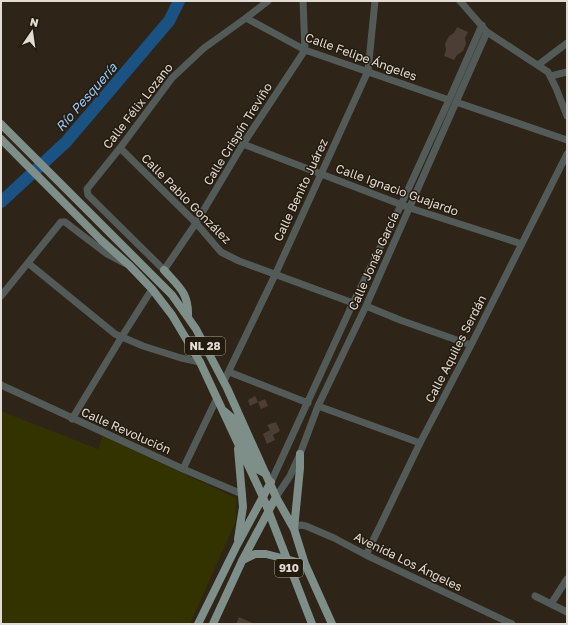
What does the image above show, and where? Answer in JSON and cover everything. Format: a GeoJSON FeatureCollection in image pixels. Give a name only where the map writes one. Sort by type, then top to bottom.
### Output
{"type":"FeatureCollection","features":[{"type":"Feature","properties":{"kind":"main road","name":"NL 28"},"geometry":{"type":"LineString","coordinates":[[2,125],[172,296],[188,317],[214,361],[246,428],[276,497]]}},
{"type":"Feature","properties":{"kind":"main road","name":"NL 28"},"geometry":{"type":"LineString","coordinates":[[1,139],[101,240],[130,266],[152,289],[172,315],[200,362],[238,442],[268,511]]}},
{"type":"Feature","properties":{"kind":"main road"},"geometry":{"type":"LineString","coordinates":[[164,270],[187,298],[188,317]]}},
{"type":"Feature","properties":{"kind":"main road"},"geometry":{"type":"LineString","coordinates":[[200,362],[212,366],[223,380]]}},
{"type":"Feature","properties":{"kind":"main road"},"geometry":{"type":"LineString","coordinates":[[223,411],[236,421],[257,469],[266,474]]}},
{"type":"Feature","properties":{"kind":"main road"},"geometry":{"type":"LineString","coordinates":[[237,545],[243,512],[238,442]]}},
{"type":"Feature","properties":{"kind":"main road"},"geometry":{"type":"LineString","coordinates":[[294,529],[300,475],[300,454]]}},
{"type":"Feature","properties":{"kind":"main road"},"geometry":{"type":"LineString","coordinates":[[198,624],[270,482]]}},
{"type":"Feature","properties":{"kind":"main road"},"geometry":{"type":"LineString","coordinates":[[213,624],[242,560],[276,497]]}},
{"type":"Feature","properties":{"kind":"main road","name":"910"},"geometry":{"type":"LineString","coordinates":[[276,497],[294,529],[305,564],[332,624]]}},
{"type":"Feature","properties":{"kind":"main road","name":"910"},"geometry":{"type":"LineString","coordinates":[[268,511],[312,624]]}},
{"type":"Feature","properties":{"kind":"main road"},"geometry":{"type":"LineString","coordinates":[[242,560],[260,553],[305,564]]}},
{"type":"Feature","properties":{"kind":"street","name":"Calle Félix Lozano"},"geometry":{"type":"LineString","coordinates":[[164,270],[88,196],[88,187],[120,148],[172,78],[216,38],[268,1]]}},
{"type":"Feature","properties":{"kind":"street"},"geometry":{"type":"LineString","coordinates":[[303,1],[305,50]]}},
{"type":"Feature","properties":{"kind":"street","name":"Calle Benito Juárez"},"geometry":{"type":"LineString","coordinates":[[223,380],[229,372],[275,275],[368,71],[374,1]]}},
{"type":"Feature","properties":{"kind":"street"},"geometry":{"type":"LineString","coordinates":[[460,1],[466,4],[488,32],[538,65],[551,76],[567,116]]}},
{"type":"Feature","properties":{"kind":"street","name":"Calle Felipe Ángeles"},"geometry":{"type":"LineString","coordinates":[[246,18],[305,50],[567,140]]}},
{"type":"Feature","properties":{"kind":"street","name":"Calle Jonás García"},"geometry":{"type":"LineString","coordinates":[[276,497],[290,476],[318,406],[366,306],[410,208],[482,25]]}},
{"type":"Feature","properties":{"kind":"street","name":"Calle Jonás García"},"geometry":{"type":"LineString","coordinates":[[270,482],[353,303],[488,32]]}},
{"type":"Feature","properties":{"kind":"street"},"geometry":{"type":"LineString","coordinates":[[538,65],[567,43]]}},
{"type":"Feature","properties":{"kind":"street","name":"Calle Crispín Treviño"},"geometry":{"type":"LineString","coordinates":[[164,270],[196,223],[243,144],[305,50]]}},
{"type":"Feature","properties":{"kind":"street"},"geometry":{"type":"LineString","coordinates":[[551,76],[567,72]]}},
{"type":"Feature","properties":{"kind":"street","name":"Calle Ignacio Guajardo"},"geometry":{"type":"LineString","coordinates":[[243,144],[401,205],[522,244]]}},
{"type":"Feature","properties":{"kind":"street","name":"Calle Pablo González"},"geometry":{"type":"LineString","coordinates":[[120,148],[196,223],[220,252],[275,275],[353,303]]}},
{"type":"Feature","properties":{"kind":"street","name":"Calle Aquiles Serdán"},"geometry":{"type":"LineString","coordinates":[[366,556],[420,443],[471,346],[567,154]]}},
{"type":"Feature","properties":{"kind":"street"},"geometry":{"type":"LineString","coordinates":[[1,296],[61,222],[65,222],[107,254],[130,266]]}},
{"type":"Feature","properties":{"kind":"street"},"geometry":{"type":"LineString","coordinates":[[28,264],[121,338],[165,354],[200,362]]}},
{"type":"Feature","properties":{"kind":"street"},"geometry":{"type":"LineString","coordinates":[[72,419],[152,289]]}},
{"type":"Feature","properties":{"kind":"street"},"geometry":{"type":"LineString","coordinates":[[366,306],[471,346]]}},
{"type":"Feature","properties":{"kind":"street"},"geometry":{"type":"LineString","coordinates":[[229,372],[308,402]]}},
{"type":"Feature","properties":{"kind":"street","name":"Calle Revolución"},"geometry":{"type":"LineString","coordinates":[[1,386],[183,469],[242,494]]}},
{"type":"Feature","properties":{"kind":"street"},"geometry":{"type":"LineString","coordinates":[[183,469],[217,398]]}},
{"type":"Feature","properties":{"kind":"street"},"geometry":{"type":"LineString","coordinates":[[318,406],[420,443]]}},
{"type":"Feature","properties":{"kind":"street","name":"Avenida Los Ángeles"},"geometry":{"type":"LineString","coordinates":[[294,529],[297,526],[306,526],[334,538],[366,556],[512,624]]}},
{"type":"Feature","properties":{"kind":"street"},"geometry":{"type":"LineString","coordinates":[[551,604],[567,579]]}},
{"type":"Feature","properties":{"kind":"street"},"geometry":{"type":"LineString","coordinates":[[535,596],[567,612]]}},
{"type":"Feature","properties":{"kind":"shaded area"},"geometry":{"type":"Polygon","coordinates":[[[1,411],[98,449],[103,436],[236,498],[236,521],[190,624],[1,624],[1,411]]]}},
{"type":"Feature","properties":{"kind":"building"},"geometry":{"type":"Polygon","coordinates":[[[457,27],[468,32],[465,38],[466,44],[463,51],[457,55],[454,60],[444,56],[446,50],[445,44],[449,36],[454,33],[457,27]]]}},
{"type":"Feature","properties":{"kind":"building"},"geometry":{"type":"Polygon","coordinates":[[[255,396],[258,402],[250,406],[248,400],[255,396]]]}},
{"type":"Feature","properties":{"kind":"building"},"geometry":{"type":"Polygon","coordinates":[[[265,399],[268,406],[261,409],[258,402],[265,399]]]}},
{"type":"Feature","properties":{"kind":"building"},"geometry":{"type":"Polygon","coordinates":[[[276,422],[280,431],[273,435],[275,440],[267,444],[263,434],[270,430],[267,425],[276,422]]]}},
{"type":"Feature","properties":{"kind":"building"},"geometry":{"type":"Polygon","coordinates":[[[239,617],[255,624],[236,624],[239,617]]]}},
{"type":"Feature","properties":{"kind":"waterway","name":"Río Pesquería"},"geometry":{"type":"LineString","coordinates":[[1,202],[66,142],[169,21],[179,1]]}}]}
